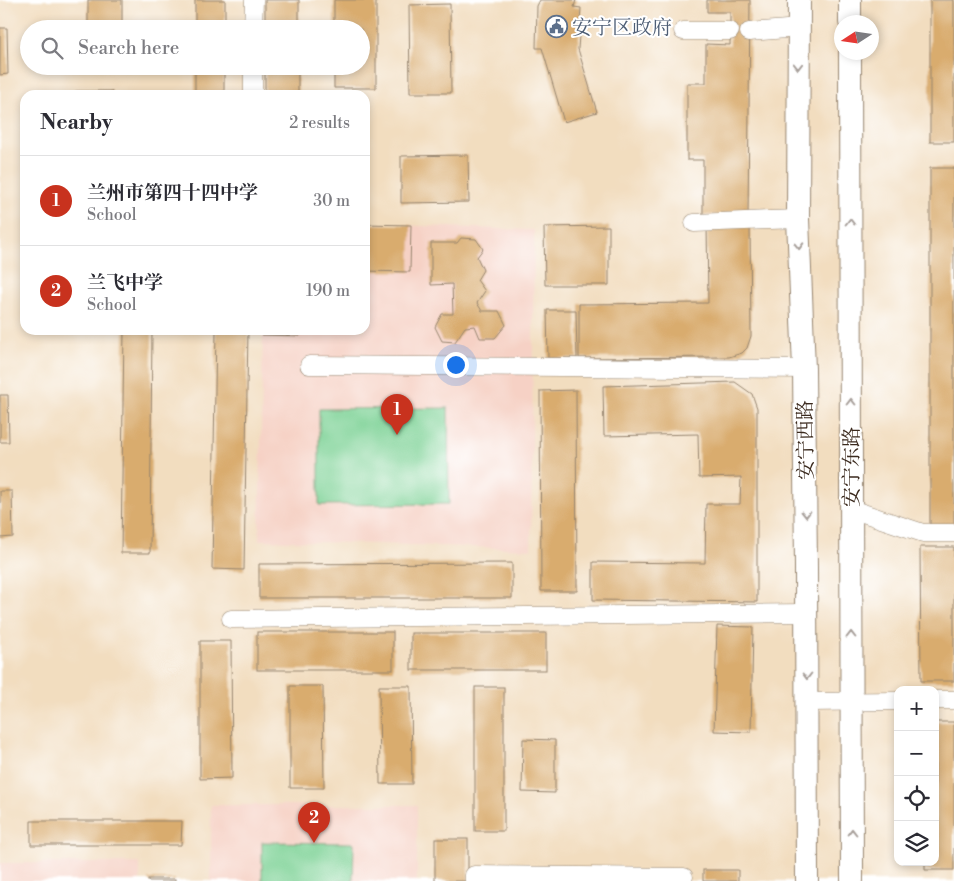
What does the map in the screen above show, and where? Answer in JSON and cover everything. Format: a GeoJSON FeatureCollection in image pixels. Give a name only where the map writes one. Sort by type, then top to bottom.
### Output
{"type":"FeatureCollection","features":[{"type":"Feature","properties":{"kind":"main road","name":"安宁西路"},"geometry":{"type":"LineString","coordinates":[[799,0],[798,219],[804,369],[807,881]]}},
{"type":"Feature","properties":{"kind":"main road"},"geometry":{"type":"LineString","coordinates":[[850,0],[850,15]]}},
{"type":"Feature","properties":{"kind":"main road","name":"安宁东路"},"geometry":{"type":"LineString","coordinates":[[850,60],[852,881]]}},
{"type":"Feature","properties":{"kind":"street"},"geometry":{"type":"LineString","coordinates":[[253,20],[254,0]]}},
{"type":"Feature","properties":{"kind":"street"},"geometry":{"type":"LineString","coordinates":[[749,32],[798,28]]}},
{"type":"Feature","properties":{"kind":"street"},"geometry":{"type":"LineString","coordinates":[[683,31],[730,31]]}},
{"type":"Feature","properties":{"kind":"street"},"geometry":{"type":"LineString","coordinates":[[253,75],[253,90]]}},
{"type":"Feature","properties":{"kind":"street"},"geometry":{"type":"LineString","coordinates":[[694,223],[798,219]]}},
{"type":"Feature","properties":{"kind":"street"},"geometry":{"type":"LineString","coordinates":[[309,365],[804,369]]}},
{"type":"Feature","properties":{"kind":"street"},"geometry":{"type":"LineString","coordinates":[[851,509],[923,533],[954,533]]}},
{"type":"Feature","properties":{"kind":"street"},"geometry":{"type":"LineString","coordinates":[[231,619],[806,613]]}},
{"type":"Feature","properties":{"kind":"street"},"geometry":{"type":"LineString","coordinates":[[939,700],[954,700]]}},
{"type":"Feature","properties":{"kind":"street"},"geometry":{"type":"LineString","coordinates":[[807,702],[894,701]]}},
{"type":"Feature","properties":{"kind":"street"},"geometry":{"type":"LineString","coordinates":[[474,881],[474,875],[684,877]]}},
{"type":"Feature","properties":{"kind":"shaded area"},"geometry":{"type":"Polygon","coordinates":[[[370,224],[534,230],[531,549],[259,540],[263,335],[370,335],[370,224]]]}},
{"type":"Feature","properties":{"kind":"shaded area"},"geometry":{"type":"Polygon","coordinates":[[[211,805],[417,805],[417,881],[211,881],[211,805]]]}},
{"type":"Feature","properties":{"kind":"shaded area"},"geometry":{"type":"Polygon","coordinates":[[[0,863],[140,863],[140,881],[0,881],[0,863]]]}},
{"type":"Feature","properties":{"kind":"green space"},"geometry":{"type":"Polygon","coordinates":[[[448,408],[449,504],[319,505],[319,409],[448,408]]]}},
{"type":"Feature","properties":{"kind":"green space"},"geometry":{"type":"Polygon","coordinates":[[[262,842],[354,843],[353,881],[262,881],[262,842]]]}},
{"type":"Feature","properties":{"kind":"building"},"geometry":{"type":"Polygon","coordinates":[[[88,0],[122,0],[122,20],[88,20],[88,0]]]}},
{"type":"Feature","properties":{"kind":"building"},"geometry":{"type":"Polygon","coordinates":[[[195,0],[225,0],[225,20],[195,20],[195,0]]]}},
{"type":"Feature","properties":{"kind":"building"},"geometry":{"type":"Polygon","coordinates":[[[265,0],[299,0],[299,20],[265,20],[265,0]]]}},
{"type":"Feature","properties":{"kind":"building"},"geometry":{"type":"Polygon","coordinates":[[[334,0],[376,0],[376,88],[334,88],[334,75],[370,75],[370,20],[334,20],[334,0]]]}},
{"type":"Feature","properties":{"kind":"building"},"geometry":{"type":"Polygon","coordinates":[[[540,0],[576,0],[574,7],[581,8],[578,49],[597,112],[564,122],[542,48],[536,48],[537,6],[540,0]]]}},
{"type":"Feature","properties":{"kind":"building"},"geometry":{"type":"Polygon","coordinates":[[[707,0],[750,0],[748,215],[703,215],[703,160],[687,160],[687,83],[706,83],[706,44],[730,45],[730,12],[707,12],[707,0]]]}},
{"type":"Feature","properties":{"kind":"building"},"geometry":{"type":"Polygon","coordinates":[[[930,0],[954,0],[954,142],[930,142],[930,0]]]}},
{"type":"Feature","properties":{"kind":"building"},"geometry":{"type":"Polygon","coordinates":[[[450,4],[451,93],[410,93],[409,5],[450,4]]]}},
{"type":"Feature","properties":{"kind":"building"},"geometry":{"type":"Polygon","coordinates":[[[0,28],[7,28],[8,74],[0,75],[0,28]]]}},
{"type":"Feature","properties":{"kind":"building"},"geometry":{"type":"Polygon","coordinates":[[[195,75],[224,75],[224,90],[195,90],[195,75]]]}},
{"type":"Feature","properties":{"kind":"building"},"geometry":{"type":"Polygon","coordinates":[[[265,75],[298,75],[298,90],[265,90],[265,75]]]}},
{"type":"Feature","properties":{"kind":"building"},"geometry":{"type":"Polygon","coordinates":[[[468,155],[469,202],[401,203],[401,156],[468,155]]]}},
{"type":"Feature","properties":{"kind":"building"},"geometry":{"type":"Polygon","coordinates":[[[930,168],[954,168],[954,527],[930,526],[930,168]]]}},
{"type":"Feature","properties":{"kind":"building"},"geometry":{"type":"Polygon","coordinates":[[[707,223],[750,223],[751,336],[747,348],[742,353],[729,357],[579,358],[579,304],[708,303],[707,223]]]}},
{"type":"Feature","properties":{"kind":"building"},"geometry":{"type":"Polygon","coordinates":[[[370,224],[411,225],[410,272],[370,271],[370,224]]]}},
{"type":"Feature","properties":{"kind":"building"},"geometry":{"type":"Polygon","coordinates":[[[609,226],[609,285],[545,285],[544,227],[609,226]]]}},
{"type":"Feature","properties":{"kind":"building"},"geometry":{"type":"Polygon","coordinates":[[[461,238],[476,239],[483,249],[477,257],[483,270],[477,280],[485,291],[477,303],[482,311],[499,311],[506,325],[495,338],[480,338],[475,326],[465,327],[455,342],[442,341],[435,327],[442,314],[453,314],[452,284],[431,285],[431,243],[457,243],[461,238]]]}},
{"type":"Feature","properties":{"kind":"building"},"geometry":{"type":"Polygon","coordinates":[[[547,310],[576,310],[577,358],[548,358],[547,310]]]}},
{"type":"Feature","properties":{"kind":"building"},"geometry":{"type":"Polygon","coordinates":[[[124,335],[152,335],[150,553],[121,553],[124,335]]]}},
{"type":"Feature","properties":{"kind":"building"},"geometry":{"type":"Polygon","coordinates":[[[216,335],[248,335],[244,570],[212,569],[216,335]]]}},
{"type":"Feature","properties":{"kind":"building"},"geometry":{"type":"Polygon","coordinates":[[[262,335],[300,335],[300,336],[262,335]]]}},
{"type":"Feature","properties":{"kind":"building"},"geometry":{"type":"Polygon","coordinates":[[[735,382],[752,394],[757,408],[757,602],[593,600],[593,562],[705,563],[706,504],[740,504],[741,477],[699,478],[698,434],[604,436],[603,386],[735,382]]]}},
{"type":"Feature","properties":{"kind":"building"},"geometry":{"type":"Polygon","coordinates":[[[576,390],[577,591],[541,591],[540,391],[576,390]]]}},
{"type":"Feature","properties":{"kind":"building"},"geometry":{"type":"Polygon","coordinates":[[[0,395],[8,395],[9,442],[0,442],[0,395]]]}},
{"type":"Feature","properties":{"kind":"building"},"geometry":{"type":"Polygon","coordinates":[[[0,491],[12,491],[13,537],[0,538],[0,491]]]}},
{"type":"Feature","properties":{"kind":"building"},"geometry":{"type":"Polygon","coordinates":[[[920,547],[954,547],[954,681],[921,681],[920,547]]]}},
{"type":"Feature","properties":{"kind":"building"},"geometry":{"type":"Polygon","coordinates":[[[512,563],[512,598],[259,598],[259,564],[512,563]]]}},
{"type":"Feature","properties":{"kind":"building"},"geometry":{"type":"Polygon","coordinates":[[[717,626],[753,627],[751,732],[714,731],[717,626]]]}},
{"type":"Feature","properties":{"kind":"building"},"geometry":{"type":"Polygon","coordinates":[[[257,632],[393,632],[393,670],[257,670],[257,632]]]}},
{"type":"Feature","properties":{"kind":"building"},"geometry":{"type":"Polygon","coordinates":[[[411,633],[546,633],[546,670],[411,670],[411,633]]]}},
{"type":"Feature","properties":{"kind":"building"},"geometry":{"type":"Polygon","coordinates":[[[200,641],[231,641],[232,778],[200,779],[200,641]]]}},
{"type":"Feature","properties":{"kind":"building"},"geometry":{"type":"Polygon","coordinates":[[[290,686],[323,686],[324,788],[290,788],[290,686]]]}},
{"type":"Feature","properties":{"kind":"building"},"geometry":{"type":"Polygon","coordinates":[[[379,686],[411,686],[412,784],[380,784],[379,686]]]}},
{"type":"Feature","properties":{"kind":"building"},"geometry":{"type":"Polygon","coordinates":[[[475,687],[504,687],[504,831],[475,831],[475,687]]]}},
{"type":"Feature","properties":{"kind":"building"},"geometry":{"type":"Polygon","coordinates":[[[939,722],[954,722],[954,870],[925,870],[925,866],[939,866],[939,722]]]}},
{"type":"Feature","properties":{"kind":"building"},"geometry":{"type":"Polygon","coordinates":[[[523,739],[555,740],[555,793],[522,792],[523,739]]]}},
{"type":"Feature","properties":{"kind":"building"},"geometry":{"type":"Polygon","coordinates":[[[31,821],[182,821],[181,845],[31,845],[31,821]]]}},
{"type":"Feature","properties":{"kind":"building"},"geometry":{"type":"Polygon","coordinates":[[[435,839],[468,839],[468,881],[435,881],[435,839]]]}},
{"type":"Feature","properties":{"kind":"building"},"geometry":{"type":"Polygon","coordinates":[[[703,870],[738,870],[738,881],[703,881],[703,870]]]}},
{"type":"Feature","properties":{"kind":"building"},"geometry":{"type":"Polygon","coordinates":[[[148,879],[175,879],[175,881],[148,881],[148,879]]]}},
{"type":"Feature","properties":{"kind":"place","name":"安宁区政府"},"geometry":{"type":"Point","coordinates":[556,27]}},
{"type":"Feature","properties":{"kind":"place","name":"兰州市第四十四中学"},"geometry":{"type":"Point","coordinates":[397,435]}},
{"type":"Feature","properties":{"kind":"place","name":"兰飞中学"},"geometry":{"type":"Point","coordinates":[314,843]}}]}
